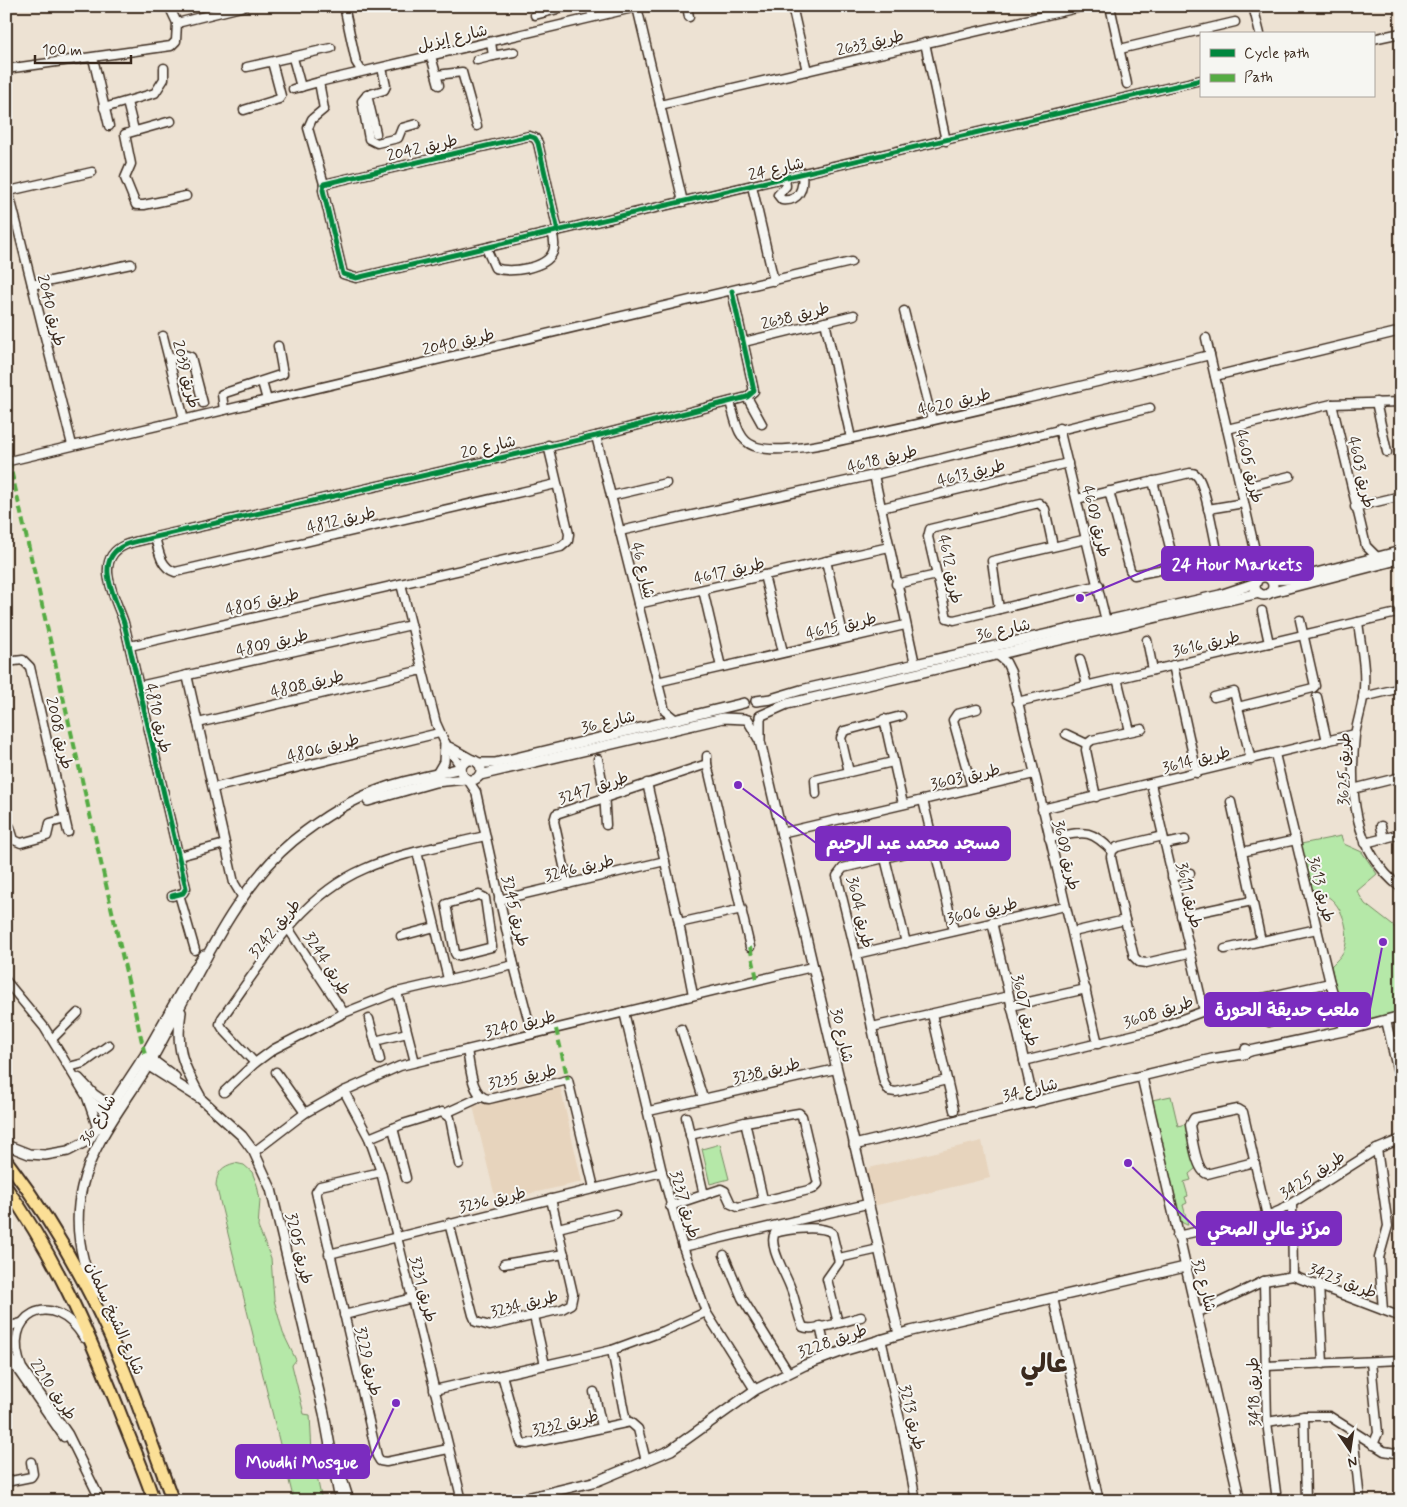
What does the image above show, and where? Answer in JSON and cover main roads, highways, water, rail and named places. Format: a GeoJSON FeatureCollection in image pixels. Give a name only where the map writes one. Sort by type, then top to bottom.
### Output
{"type":"FeatureCollection","features":[{"type":"Feature","properties":{"kind":"main road","name":"شارع الشيخ سلمان"},"geometry":{"type":"LineString","coordinates":[[6,1160],[36,1201],[68,1251],[109,1334],[173,1501]]}},
{"type":"Feature","properties":{"kind":"main road","name":"شارع الشيخ سلمان"},"geometry":{"type":"LineString","coordinates":[[6,1187],[31,1222],[60,1272],[101,1365],[154,1501]]}},
{"type":"Feature","properties":{"kind":"place","name":"24 Hour Markets"},"geometry":{"type":"Point","coordinates":[1080,598]}},
{"type":"Feature","properties":{"kind":"place","name":"مسجد محمد عبد الرحيم"},"geometry":{"type":"Point","coordinates":[738,785]}},
{"type":"Feature","properties":{"kind":"place","name":"ملعب حديقة الحورة"},"geometry":{"type":"Point","coordinates":[1383,942]}},
{"type":"Feature","properties":{"kind":"place","name":"مركز عالي الصحي"},"geometry":{"type":"Point","coordinates":[1128,1163]}},
{"type":"Feature","properties":{"kind":"place","name":"Moudhi Mosque"},"geometry":{"type":"Point","coordinates":[396,1403]}},
{"type":"Feature","properties":{"kind":"district","name":"عالي"},"geometry":{"type":"Point","coordinates":[1044,1363]}}]}
